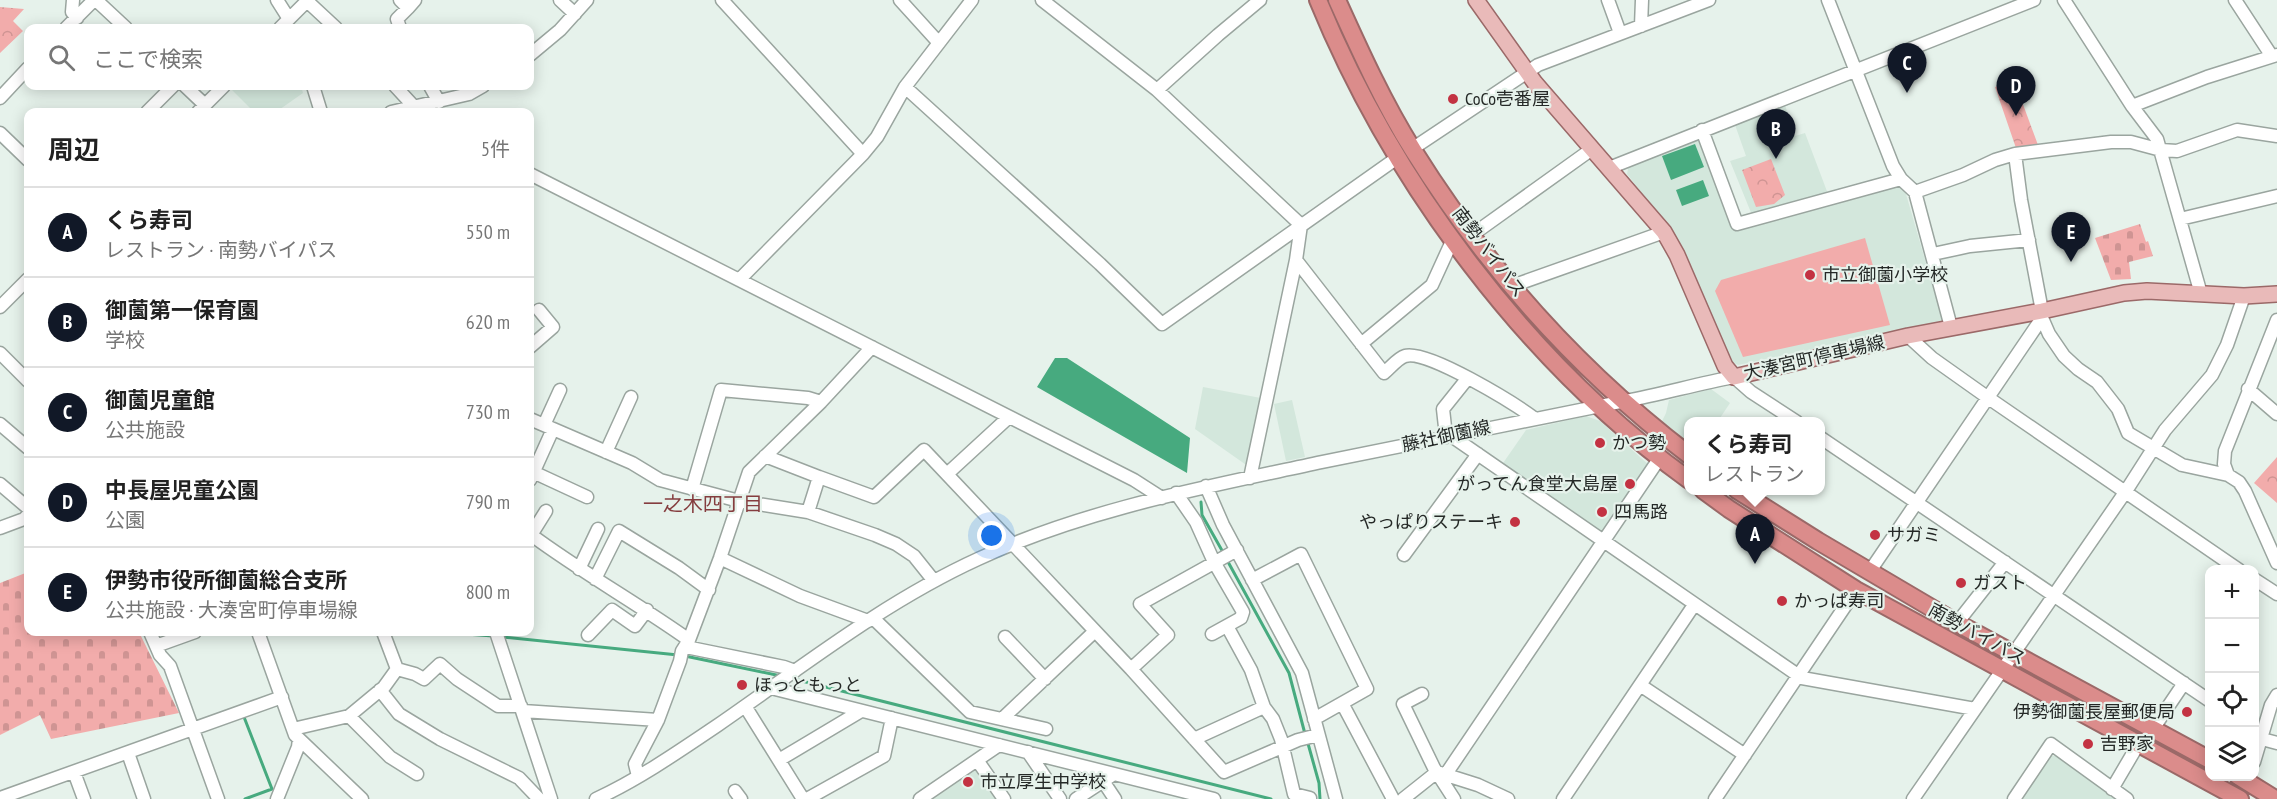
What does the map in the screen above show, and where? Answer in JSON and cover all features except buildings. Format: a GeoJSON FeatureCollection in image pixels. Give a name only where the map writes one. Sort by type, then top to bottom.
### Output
{"type":"FeatureCollection","features":[{"type":"Feature","properties":{"kind":"highway","name":"南勢バイパス"},"geometry":{"type":"LineString","coordinates":[[1318,0],[1354,78],[1397,158],[1453,239],[1500,301],[1569,378],[1659,459],[1684,476]]}},
{"type":"Feature","properties":{"kind":"highway","name":"南勢バイパス"},"geometry":{"type":"LineString","coordinates":[[1337,0],[1367,68],[1412,149],[1472,235],[1545,326],[1624,401],[1684,451]]}},
{"type":"Feature","properties":{"kind":"highway","name":"南勢バイパス"},"geometry":{"type":"LineString","coordinates":[[1710,495],[1856,590],[2240,799]]}},
{"type":"Feature","properties":{"kind":"highway","name":"南勢バイパス"},"geometry":{"type":"LineString","coordinates":[[1745,495],[1799,530],[1957,623],[2205,757]]}},
{"type":"Feature","properties":{"kind":"highway"},"geometry":{"type":"LineString","coordinates":[[2251,781],[2275,799]]}},
{"type":"Feature","properties":{"kind":"main road","name":"大湊宮町停車場線"},"geometry":{"type":"LineString","coordinates":[[1476,0],[1527,71],[1664,232],[1677,255],[1725,366],[1734,377],[1951,327],[2042,314],[2124,292],[2244,296],[2277,294]]}},
{"type":"Feature","properties":{"kind":"street"},"geometry":{"type":"LineString","coordinates":[[73,0],[72,12],[77,18]]}},
{"type":"Feature","properties":{"kind":"street"},"geometry":{"type":"LineString","coordinates":[[70,24],[95,0],[122,24]]}},
{"type":"Feature","properties":{"kind":"street"},"geometry":{"type":"LineString","coordinates":[[277,0],[287,24],[307,1],[332,24]]}},
{"type":"Feature","properties":{"kind":"street"},"geometry":{"type":"LineString","coordinates":[[560,0],[575,14]]}},
{"type":"Feature","properties":{"kind":"street"},"geometry":{"type":"LineString","coordinates":[[534,51],[587,0]]}},
{"type":"Feature","properties":{"kind":"street"},"geometry":{"type":"LineString","coordinates":[[722,0],[863,154]]}},
{"type":"Feature","properties":{"kind":"street"},"geometry":{"type":"LineString","coordinates":[[900,0],[939,43]]}},
{"type":"Feature","properties":{"kind":"street"},"geometry":{"type":"LineString","coordinates":[[739,280],[863,154],[877,137],[905,87],[972,0]]}},
{"type":"Feature","properties":{"kind":"street"},"geometry":{"type":"LineString","coordinates":[[1042,0],[1157,90],[1301,225]]}},
{"type":"Feature","properties":{"kind":"street"},"geometry":{"type":"LineString","coordinates":[[1157,90],[1244,4],[1260,0]]}},
{"type":"Feature","properties":{"kind":"street"},"geometry":{"type":"LineString","coordinates":[[1608,0],[1620,33]]}},
{"type":"Feature","properties":{"kind":"street"},"geometry":{"type":"LineString","coordinates":[[1641,26],[1642,0]]}},
{"type":"Feature","properties":{"kind":"street"},"geometry":{"type":"LineString","coordinates":[[1412,149],[1538,65],[1709,0]]}},
{"type":"Feature","properties":{"kind":"street"},"geometry":{"type":"LineString","coordinates":[[1828,0],[1893,166],[1901,179],[1915,192],[1951,327]]}},
{"type":"Feature","properties":{"kind":"street"},"geometry":{"type":"LineString","coordinates":[[1609,168],[2034,0]]}},
{"type":"Feature","properties":{"kind":"street"},"geometry":{"type":"LineString","coordinates":[[2064,0],[2132,106],[2157,139],[2201,294]]}},
{"type":"Feature","properties":{"kind":"street"},"geometry":{"type":"LineString","coordinates":[[2132,106],[2206,77],[2274,55],[2235,0]]}},
{"type":"Feature","properties":{"kind":"street"},"geometry":{"type":"LineString","coordinates":[[399,24],[397,19],[408,3]]}},
{"type":"Feature","properties":{"kind":"street"},"geometry":{"type":"LineString","coordinates":[[0,98],[24,72]]}},
{"type":"Feature","properties":{"kind":"street"},"geometry":{"type":"LineString","coordinates":[[905,87],[1100,264],[1162,324],[1397,158]]}},
{"type":"Feature","properties":{"kind":"street"},"geometry":{"type":"LineString","coordinates":[[151,108],[169,90]]}},
{"type":"Feature","properties":{"kind":"street"},"geometry":{"type":"LineString","coordinates":[[188,90],[201,108]]}},
{"type":"Feature","properties":{"kind":"street"},"geometry":{"type":"LineString","coordinates":[[203,108],[220,90]]}},
{"type":"Feature","properties":{"kind":"street"},"geometry":{"type":"LineString","coordinates":[[314,90],[320,108]]}},
{"type":"Feature","properties":{"kind":"street"},"geometry":{"type":"LineString","coordinates":[[399,90],[416,108]]}},
{"type":"Feature","properties":{"kind":"street"},"geometry":{"type":"LineString","coordinates":[[432,90],[439,102]]}},
{"type":"Feature","properties":{"kind":"street"},"geometry":{"type":"LineString","coordinates":[[422,108],[476,90]]}},
{"type":"Feature","properties":{"kind":"street"},"geometry":{"type":"LineString","coordinates":[[1702,130],[1737,224],[1901,179]]}},
{"type":"Feature","properties":{"kind":"street"},"geometry":{"type":"LineString","coordinates":[[1915,192],[2015,154],[2111,142],[2131,142],[2161,150],[2177,151],[2237,130],[2277,136]]}},
{"type":"Feature","properties":{"kind":"street"},"geometry":{"type":"LineString","coordinates":[[0,134],[24,156]]}},
{"type":"Feature","properties":{"kind":"street"},"geometry":{"type":"LineString","coordinates":[[1472,235],[1593,149]]}},
{"type":"Feature","properties":{"kind":"street"},"geometry":{"type":"LineString","coordinates":[[2015,154],[2042,314],[2049,334],[2064,356],[2097,382],[2118,409],[2128,433],[2182,465],[2228,475],[2239,482],[2277,563]]}},
{"type":"Feature","properties":{"kind":"street"},"geometry":{"type":"LineString","coordinates":[[534,176],[1134,480],[1162,498]]}},
{"type":"Feature","properties":{"kind":"street"},"geometry":{"type":"LineString","coordinates":[[2180,219],[2277,196]]}},
{"type":"Feature","properties":{"kind":"street"},"geometry":{"type":"LineString","coordinates":[[1250,478],[1296,260],[1301,225]]}},
{"type":"Feature","properties":{"kind":"street"},"geometry":{"type":"LineString","coordinates":[[1512,286],[1664,232]]}},
{"type":"Feature","properties":{"kind":"street"},"geometry":{"type":"LineString","coordinates":[[1361,344],[1432,285],[1453,239]]}},
{"type":"Feature","properties":{"kind":"street"},"geometry":{"type":"LineString","coordinates":[[1933,254],[1970,246],[2029,240]]}},
{"type":"Feature","properties":{"kind":"street"},"geometry":{"type":"LineString","coordinates":[[1296,260],[1384,373],[1404,356],[1411,355],[1439,364],[1509,400],[1534,418]]}},
{"type":"Feature","properties":{"kind":"street"},"geometry":{"type":"LineString","coordinates":[[0,307],[24,283]]}},
{"type":"Feature","properties":{"kind":"street"},"geometry":{"type":"LineString","coordinates":[[1913,799],[2126,491],[2165,430],[2212,375],[2227,345],[2244,296]]}},
{"type":"Feature","properties":{"kind":"street"},"geometry":{"type":"LineString","coordinates":[[534,344],[553,327],[539,310]]}},
{"type":"Feature","properties":{"kind":"street"},"geometry":{"type":"LineString","coordinates":[[1870,571],[1919,502],[2042,314]]}},
{"type":"Feature","properties":{"kind":"street"},"geometry":{"type":"LineString","coordinates":[[2228,475],[2224,464],[2225,451],[2277,320]]}},
{"type":"Feature","properties":{"kind":"street"},"geometry":{"type":"LineString","coordinates":[[1908,336],[1932,358],[1987,397],[2232,565]]}},
{"type":"Feature","properties":{"kind":"street"},"geometry":{"type":"LineString","coordinates":[[638,776],[635,764],[658,720],[709,590],[749,472],[821,402],[872,347]]}},
{"type":"Feature","properties":{"kind":"street"},"geometry":{"type":"LineString","coordinates":[[0,353],[24,377]]}},
{"type":"Feature","properties":{"kind":"street"},"geometry":{"type":"LineString","coordinates":[[1734,377],[1751,392],[1789,417]]}},
{"type":"Feature","properties":{"kind":"street","name":"藤社御薗線"},"geometry":{"type":"LineString","coordinates":[[596,799],[638,776],[745,706],[901,599],[1012,544],[1079,521],[1206,486],[1734,377]]}},
{"type":"Feature","properties":{"kind":"street"},"geometry":{"type":"LineString","coordinates":[[1467,379],[1443,409],[1448,435],[1799,676],[1976,710]]}},
{"type":"Feature","properties":{"kind":"street"},"geometry":{"type":"LineString","coordinates":[[2248,389],[2277,414]]}},
{"type":"Feature","properties":{"kind":"street"},"geometry":{"type":"LineString","coordinates":[[534,468],[560,390]]}},
{"type":"Feature","properties":{"kind":"street"},"geometry":{"type":"LineString","coordinates":[[692,489],[721,390],[808,398],[821,402]]}},
{"type":"Feature","properties":{"kind":"street"},"geometry":{"type":"LineString","coordinates":[[606,452],[631,397]]}},
{"type":"Feature","properties":{"kind":"street"},"geometry":{"type":"LineString","coordinates":[[947,474],[1009,417]]}},
{"type":"Feature","properties":{"kind":"street"},"geometry":{"type":"LineString","coordinates":[[534,421],[632,463],[660,480],[738,501],[808,512],[896,544],[914,556],[934,581]]}},
{"type":"Feature","properties":{"kind":"street"},"geometry":{"type":"LineString","coordinates":[[0,424],[24,445]]}},
{"type":"Feature","properties":{"kind":"street"},"geometry":{"type":"LineString","coordinates":[[1825,441],[2205,698]]}},
{"type":"Feature","properties":{"kind":"street"},"geometry":{"type":"LineString","coordinates":[[765,456],[874,497],[924,450],[1131,669],[1224,772],[1308,737]]}},
{"type":"Feature","properties":{"kind":"street"},"geometry":{"type":"LineString","coordinates":[[1404,555],[1478,454]]}},
{"type":"Feature","properties":{"kind":"street"},"geometry":{"type":"LineString","coordinates":[[1403,799],[1442,773],[1605,541],[1659,459]]}},
{"type":"Feature","properties":{"kind":"street"},"geometry":{"type":"LineString","coordinates":[[534,477],[587,496]]}},
{"type":"Feature","properties":{"kind":"street"},"geometry":{"type":"LineString","coordinates":[[808,512],[819,477]]}},
{"type":"Feature","properties":{"kind":"street"},"geometry":{"type":"LineString","coordinates":[[0,484],[24,505]]}},
{"type":"Feature","properties":{"kind":"street"},"geometry":{"type":"LineString","coordinates":[[1206,486],[1235,551],[1302,673],[1314,719],[1308,737],[1336,799]]}},
{"type":"Feature","properties":{"kind":"street"},"geometry":{"type":"LineString","coordinates":[[1176,493],[1206,541],[1243,612],[1241,618],[1212,634]]}},
{"type":"Feature","properties":{"kind":"street"},"geometry":{"type":"LineString","coordinates":[[534,529],[546,511]]}},
{"type":"Feature","properties":{"kind":"street"},"geometry":{"type":"LineString","coordinates":[[0,528],[24,519]]}},
{"type":"Feature","properties":{"kind":"street"},"geometry":{"type":"LineString","coordinates":[[579,569],[598,529]]}},
{"type":"Feature","properties":{"kind":"street"},"geometry":{"type":"LineString","coordinates":[[595,579],[619,531],[709,590]]}},
{"type":"Feature","properties":{"kind":"street"},"geometry":{"type":"LineString","coordinates":[[534,538],[579,569],[647,610],[684,650],[784,667],[794,672]]}},
{"type":"Feature","properties":{"kind":"street"},"geometry":{"type":"LineString","coordinates":[[1131,669],[1168,635],[1140,604],[1235,551]]}},
{"type":"Feature","properties":{"kind":"street"},"geometry":{"type":"LineString","coordinates":[[1252,580],[1301,554],[1367,689],[1314,719]]}},
{"type":"Feature","properties":{"kind":"street"},"geometry":{"type":"LineString","coordinates":[[720,558],[800,596],[871,620],[970,712],[1046,729]]}},
{"type":"Feature","properties":{"kind":"street"},"geometry":{"type":"LineString","coordinates":[[1957,623],[2006,562]]}},
{"type":"Feature","properties":{"kind":"street"},"geometry":{"type":"LineString","coordinates":[[2259,582],[2277,594]]}},
{"type":"Feature","properties":{"kind":"street"},"geometry":{"type":"LineString","coordinates":[[1715,799],[1856,590]]}},
{"type":"Feature","properties":{"kind":"street"},"geometry":{"type":"LineString","coordinates":[[1563,799],[1694,604]]}},
{"type":"Feature","properties":{"kind":"street"},"geometry":{"type":"LineString","coordinates":[[588,636],[612,610],[635,626],[647,610]]}},
{"type":"Feature","properties":{"kind":"street"},"geometry":{"type":"LineString","coordinates":[[1227,626],[1251,670],[1264,707],[1273,719],[1283,748],[1293,794],[1310,798]]}},
{"type":"Feature","properties":{"kind":"street"},"geometry":{"type":"LineString","coordinates":[[1002,719],[1095,631]]}},
{"type":"Feature","properties":{"kind":"street"},"geometry":{"type":"LineString","coordinates":[[152,636],[160,655],[170,666],[218,799]]}},
{"type":"Feature","properties":{"kind":"street"},"geometry":{"type":"LineString","coordinates":[[156,646],[184,636]]}},
{"type":"Feature","properties":{"kind":"street"},"geometry":{"type":"LineString","coordinates":[[259,636],[296,734],[298,747],[277,799]]}},
{"type":"Feature","properties":{"kind":"street"},"geometry":{"type":"LineString","coordinates":[[385,636],[397,669]]}},
{"type":"Feature","properties":{"kind":"street"},"geometry":{"type":"LineString","coordinates":[[497,636],[551,799]]}},
{"type":"Feature","properties":{"kind":"street"},"geometry":{"type":"LineString","coordinates":[[1005,637],[1045,679]]}},
{"type":"Feature","properties":{"kind":"street"},"geometry":{"type":"LineString","coordinates":[[397,669],[424,679],[440,664],[457,679],[498,706],[658,720]]}},
{"type":"Feature","properties":{"kind":"street"},"geometry":{"type":"LineString","coordinates":[[296,734],[349,716],[380,690],[397,669]]}},
{"type":"Feature","properties":{"kind":"street"},"geometry":{"type":"LineString","coordinates":[[2152,729],[2184,683]]}},
{"type":"Feature","properties":{"kind":"street"},"geometry":{"type":"LineString","coordinates":[[1640,685],[1745,755]]}},
{"type":"Feature","properties":{"kind":"street"},"geometry":{"type":"LineString","coordinates":[[775,686],[861,711],[1206,798]]}},
{"type":"Feature","properties":{"kind":"street"},"geometry":{"type":"LineString","coordinates":[[380,690],[399,714],[440,739],[519,778],[539,799]]}},
{"type":"Feature","properties":{"kind":"street"},"geometry":{"type":"LineString","coordinates":[[1422,694],[1403,704],[1454,799]]}},
{"type":"Feature","properties":{"kind":"street"},"geometry":{"type":"LineString","coordinates":[[0,798],[22,795],[74,772],[282,697]]}},
{"type":"Feature","properties":{"kind":"street"},"geometry":{"type":"LineString","coordinates":[[2259,734],[2275,701]]}},
{"type":"Feature","properties":{"kind":"street"},"geometry":{"type":"LineString","coordinates":[[1342,703],[1393,799]]}},
{"type":"Feature","properties":{"kind":"street"},"geometry":{"type":"LineString","coordinates":[[745,706],[805,799],[884,756],[892,718]]}},
{"type":"Feature","properties":{"kind":"street"},"geometry":{"type":"LineString","coordinates":[[1194,739],[1264,707]]}},
{"type":"Feature","properties":{"kind":"street"},"geometry":{"type":"LineString","coordinates":[[779,760],[861,711]]}},
{"type":"Feature","properties":{"kind":"street"},"geometry":{"type":"LineString","coordinates":[[349,716],[390,757],[417,774]]}},
{"type":"Feature","properties":{"kind":"street"},"geometry":{"type":"LineString","coordinates":[[296,734],[362,799]]}},
{"type":"Feature","properties":{"kind":"street"},"geometry":{"type":"LineString","coordinates":[[2259,736],[2277,743]]}},
{"type":"Feature","properties":{"kind":"street"},"geometry":{"type":"LineString","coordinates":[[2112,789],[2139,743]]}},
{"type":"Feature","properties":{"kind":"street"},"geometry":{"type":"LineString","coordinates":[[2014,799],[2051,744],[2127,799]]}},
{"type":"Feature","properties":{"kind":"street"},"geometry":{"type":"LineString","coordinates":[[920,799],[999,745]]}},
{"type":"Feature","properties":{"kind":"street"},"geometry":{"type":"LineString","coordinates":[[1028,752],[1060,799]]}},
{"type":"Feature","properties":{"kind":"street"},"geometry":{"type":"LineString","coordinates":[[128,753],[144,799]]}},
{"type":"Feature","properties":{"kind":"street"},"geometry":{"type":"LineString","coordinates":[[977,760],[1004,799]]}},
{"type":"Feature","properties":{"kind":"street"},"geometry":{"type":"LineString","coordinates":[[74,772],[84,799]]}},
{"type":"Feature","properties":{"kind":"street"},"geometry":{"type":"LineString","coordinates":[[1442,773],[1509,799]]}},
{"type":"Feature","properties":{"kind":"street"},"geometry":{"type":"LineString","coordinates":[[1076,799],[1114,774]]}},
{"type":"Feature","properties":{"kind":"street"},"geometry":{"type":"LineString","coordinates":[[1103,781],[1115,799]]}},
{"type":"Feature","properties":{"kind":"street"},"geometry":{"type":"LineString","coordinates":[[1167,787],[1175,799]]}},
{"type":"Feature","properties":{"kind":"shaded area"},"geometry":{"type":"Polygon","coordinates":[[[232,90],[302,90],[303,93],[282,108],[250,108],[232,90]]]}},
{"type":"Feature","properties":{"kind":"shaded area"},"geometry":{"type":"Polygon","coordinates":[[[1784,102],[1795,136],[1805,133],[1828,194],[1752,215],[1730,161],[1746,156],[1734,122],[1784,102]]]}},
{"type":"Feature","properties":{"kind":"shaded area","name":"市立御薗小学校"},"geometry":{"type":"Polygon","coordinates":[[[1697,138],[1700,140],[1733,228],[1897,182],[1906,194],[1943,322],[1738,365],[1730,361],[1670,229],[1627,174],[1629,164],[1697,138]]]}},
{"type":"Feature","properties":{"kind":"shaded area"},"geometry":{"type":"Polygon","coordinates":[[[1695,144],[1704,167],[1671,180],[1662,156],[1695,144]]]}},
{"type":"Feature","properties":{"kind":"shaded area"},"geometry":{"type":"Polygon","coordinates":[[[1703,180],[1709,196],[1682,206],[1676,190],[1703,180]]]}},
{"type":"Feature","properties":{"kind":"shaded area"},"geometry":{"type":"Polygon","coordinates":[[[1055,358],[1067,358],[1190,438],[1187,473],[1037,387],[1055,358]]]}},
{"type":"Feature","properties":{"kind":"shaded area"},"geometry":{"type":"Polygon","coordinates":[[[1203,387],[1266,399],[1252,469],[1195,429],[1203,387]]]}},
{"type":"Feature","properties":{"kind":"shaded area"},"geometry":{"type":"Polygon","coordinates":[[[1711,389],[1730,403],[1721,417],[1684,417],[1684,442],[1661,423],[1669,400],[1711,389]]]}},
{"type":"Feature","properties":{"kind":"shaded area"},"geometry":{"type":"Polygon","coordinates":[[[1292,400],[1305,457],[1286,461],[1274,404],[1292,400]]]}},
{"type":"Feature","properties":{"kind":"shaded area"},"geometry":{"type":"Polygon","coordinates":[[[1586,416],[1600,421],[1650,466],[1604,537],[1501,466],[1526,430],[1586,416]]]}},
{"type":"Feature","properties":{"kind":"shaded area"},"geometry":{"type":"Polygon","coordinates":[[[2045,756],[2058,756],[2121,799],[2017,799],[2045,756]]]}},
{"type":"Feature","properties":{"kind":"shaded area","name":"市立厚生中学校"},"geometry":{"type":"Polygon","coordinates":[[[975,766],[997,799],[926,799],[975,766]]]}},
{"type":"Feature","properties":{"kind":"green space"},"geometry":{"type":"Polygon","coordinates":[[[0,7],[24,9],[13,21],[23,31],[0,53],[0,7]]]}},
{"type":"Feature","properties":{"kind":"green space"},"geometry":{"type":"Polygon","coordinates":[[[2014,80],[2038,145],[2016,148],[1995,87],[2014,80]]]}},
{"type":"Feature","properties":{"kind":"green space"},"geometry":{"type":"Polygon","coordinates":[[[1771,159],[1785,195],[1774,204],[1756,207],[1742,170],[1771,159]]]}},
{"type":"Feature","properties":{"kind":"green space"},"geometry":{"type":"Polygon","coordinates":[[[2140,224],[2153,256],[2129,262],[2131,279],[2111,280],[2095,238],[2140,224]]]}},
{"type":"Feature","properties":{"kind":"green space"},"geometry":{"type":"Polygon","coordinates":[[[1865,238],[1890,325],[1743,357],[1715,291],[1721,280],[1865,238]]]}},
{"type":"Feature","properties":{"kind":"green space"},"geometry":{"type":"Polygon","coordinates":[[[2277,457],[2277,503],[2254,483],[2277,457]]]}},
{"type":"Feature","properties":{"kind":"green space"},"geometry":{"type":"Polygon","coordinates":[[[24,574],[24,636],[141,636],[179,713],[51,739],[40,715],[0,735],[0,583],[24,574]]]}},
{"type":"Feature","properties":{"kind":"waterway"},"geometry":{"type":"LineString","coordinates":[[1201,502],[1202,515],[1224,554]]}},
{"type":"Feature","properties":{"kind":"waterway"},"geometry":{"type":"LineString","coordinates":[[1227,560],[1289,673],[1305,734]]}},
{"type":"Feature","properties":{"kind":"waterway"},"geometry":{"type":"LineString","coordinates":[[503,637],[678,655]]}},
{"type":"Feature","properties":{"kind":"waterway"},"geometry":{"type":"LineString","coordinates":[[685,656],[781,676]]}},
{"type":"Feature","properties":{"kind":"waterway"},"geometry":{"type":"LineString","coordinates":[[790,678],[1271,799]]}},
{"type":"Feature","properties":{"kind":"waterway"},"geometry":{"type":"LineString","coordinates":[[244,717],[272,789],[245,799]]}},
{"type":"Feature","properties":{"kind":"waterway"},"geometry":{"type":"LineString","coordinates":[[1307,740],[1319,783],[1320,799]]}},
{"type":"Feature","properties":{"kind":"place","name":"御薗児童館"},"geometry":{"type":"Point","coordinates":[1907,93]}},
{"type":"Feature","properties":{"kind":"place","name":"CoCo壱番屋"},"geometry":{"type":"Point","coordinates":[1453,99]}},
{"type":"Feature","properties":{"kind":"place","name":"中長屋児童公園"},"geometry":{"type":"Point","coordinates":[2016,116]}},
{"type":"Feature","properties":{"kind":"place","name":"御薗第一保育園"},"geometry":{"type":"Point","coordinates":[1776,159]}},
{"type":"Feature","properties":{"kind":"place","name":"伊勢市役所御薗総合支所"},"geometry":{"type":"Point","coordinates":[2071,262]}},
{"type":"Feature","properties":{"kind":"place","name":"市立御薗小学校"},"geometry":{"type":"Point","coordinates":[1810,275]}},
{"type":"Feature","properties":{"kind":"place","name":"かつ勢"},"geometry":{"type":"Point","coordinates":[1600,443]}},
{"type":"Feature","properties":{"kind":"place","name":"がってん食堂大島屋"},"geometry":{"type":"Point","coordinates":[1630,484]}},
{"type":"Feature","properties":{"kind":"place","name":"四馬路"},"geometry":{"type":"Point","coordinates":[1602,512]}},
{"type":"Feature","properties":{"kind":"place","name":"やっぱりステーキ"},"geometry":{"type":"Point","coordinates":[1515,522]}},
{"type":"Feature","properties":{"kind":"place","name":"サガミ"},"geometry":{"type":"Point","coordinates":[1875,535]}},
{"type":"Feature","properties":{"kind":"place","name":"くら寿司"},"geometry":{"type":"Point","coordinates":[1755,564]}},
{"type":"Feature","properties":{"kind":"place","name":"ガスト"},"geometry":{"type":"Point","coordinates":[1961,583]}},
{"type":"Feature","properties":{"kind":"place","name":"かっぱ寿司"},"geometry":{"type":"Point","coordinates":[1782,601]}},
{"type":"Feature","properties":{"kind":"place","name":"ほっともっと"},"geometry":{"type":"Point","coordinates":[742,685]}},
{"type":"Feature","properties":{"kind":"place","name":"伊勢御薗長屋郵便局"},"geometry":{"type":"Point","coordinates":[2187,712]}},
{"type":"Feature","properties":{"kind":"place","name":"吉野家"},"geometry":{"type":"Point","coordinates":[2088,744]}},
{"type":"Feature","properties":{"kind":"place","name":"市立厚生中学校"},"geometry":{"type":"Point","coordinates":[968,782]}},
{"type":"Feature","properties":{"kind":"district","name":"一之木四丁目"},"geometry":{"type":"Point","coordinates":[703,504]}}]}
